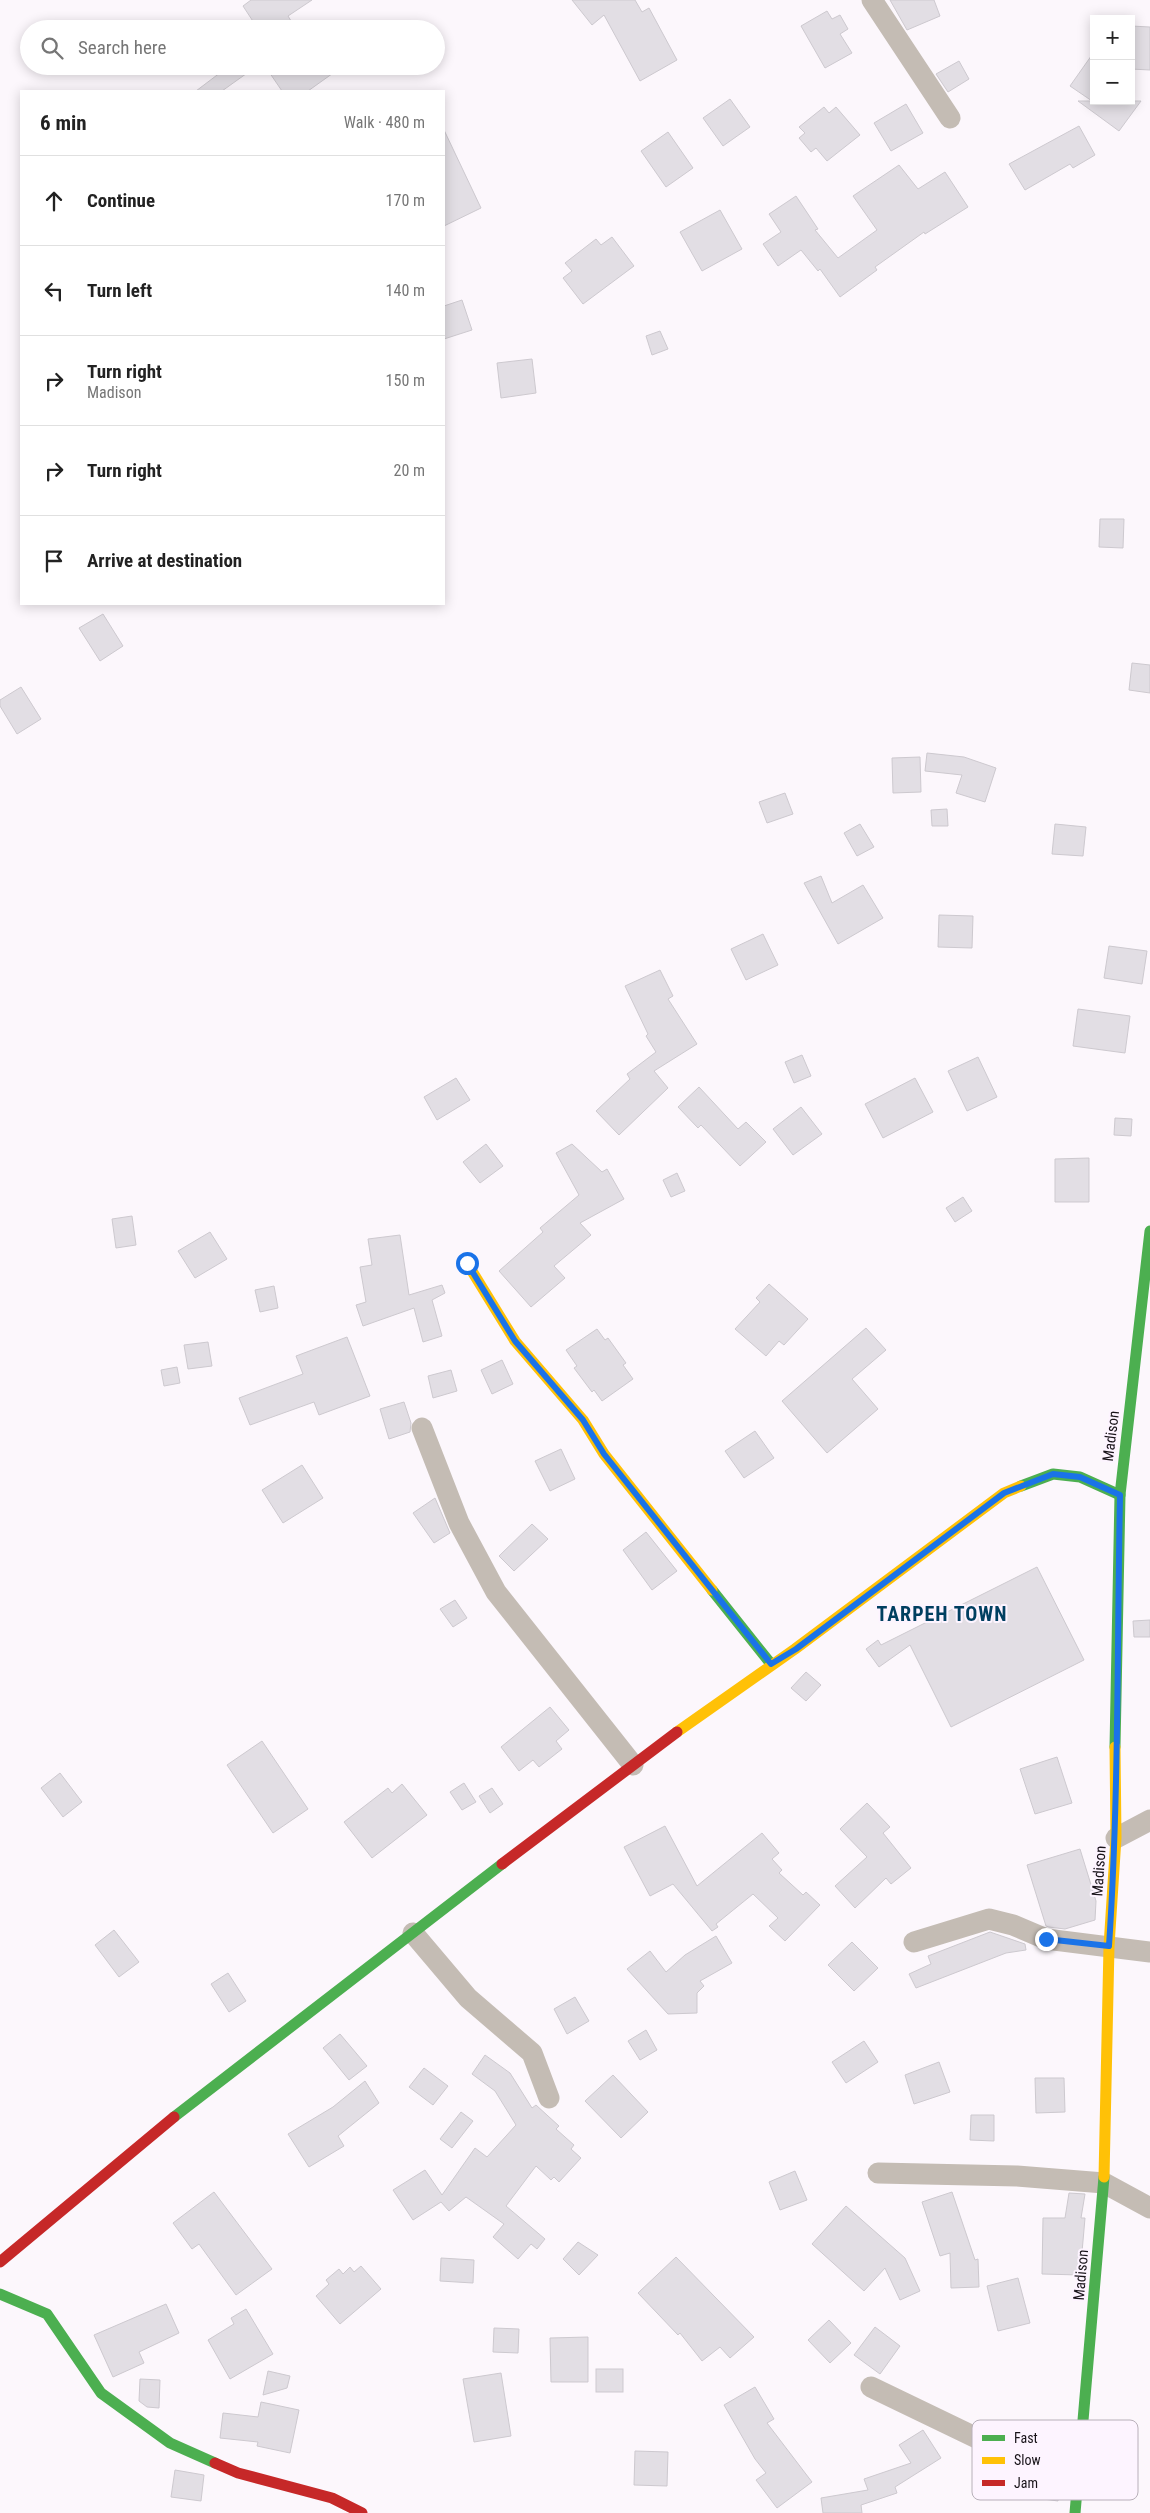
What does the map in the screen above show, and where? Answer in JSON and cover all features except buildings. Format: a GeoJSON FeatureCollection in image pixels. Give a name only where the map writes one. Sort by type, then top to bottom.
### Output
{"type":"FeatureCollection","features":[{"type":"Feature","properties":{"kind":"street"},"geometry":{"type":"LineString","coordinates":[[872,0],[950,118]]}},
{"type":"Feature","properties":{"kind":"street","name":"Madison"},"geometry":{"type":"LineString","coordinates":[[1084,2420],[1104,2183],[1109,1946],[1116,1838],[1115,1743],[1120,1495],[1144,1338],[1150,1231]]}},
{"type":"Feature","properties":{"kind":"street"},"geometry":{"type":"LineString","coordinates":[[467,1263],[515,1341],[583,1420],[604,1454],[771,1664]]}},
{"type":"Feature","properties":{"kind":"street"},"geometry":{"type":"LineString","coordinates":[[422,1428],[459,1523],[496,1592],[633,1765]]}},
{"type":"Feature","properties":{"kind":"street"},"geometry":{"type":"LineString","coordinates":[[0,2262],[132,2150],[413,1933],[633,1765],[771,1664],[796,1649],[1004,1493],[1053,1474],[1080,1477],[1120,1495]]}},
{"type":"Feature","properties":{"kind":"street"},"geometry":{"type":"LineString","coordinates":[[1116,1838],[1150,1820]]}},
{"type":"Feature","properties":{"kind":"street"},"geometry":{"type":"LineString","coordinates":[[914,1942],[989,1919],[1014,1924],[1046,1939],[1150,1952]]}},
{"type":"Feature","properties":{"kind":"street"},"geometry":{"type":"LineString","coordinates":[[413,1933],[468,1998],[532,2052],[549,2098]]}},
{"type":"Feature","properties":{"kind":"street"},"geometry":{"type":"LineString","coordinates":[[878,2173],[1017,2176],[1104,2183],[1150,2208]]}},
{"type":"Feature","properties":{"kind":"street"},"geometry":{"type":"LineString","coordinates":[[0,2294],[14,2298],[47,2314],[101,2393],[170,2443],[238,2473],[332,2498],[362,2513]]}},
{"type":"Feature","properties":{"kind":"street"},"geometry":{"type":"LineString","coordinates":[[871,2387],[972,2436]]}},
{"type":"Feature","properties":{"kind":"street","name":"Madison"},"geometry":{"type":"LineString","coordinates":[[1075,2513],[1076,2500]]}},
{"type":"Feature","properties":{"kind":"traffic: fast"},"geometry":{"type":"LineString","coordinates":[[1115,1747],[1120,1495],[1150,1231]]}},
{"type":"Feature","properties":{"kind":"traffic: fast"},"geometry":{"type":"LineString","coordinates":[[1021,1486],[1053,1474],[1080,1477],[1120,1495]]}},
{"type":"Feature","properties":{"kind":"traffic: fast"},"geometry":{"type":"LineString","coordinates":[[712,1590],[771,1664]]}},
{"type":"Feature","properties":{"kind":"traffic: fast"},"geometry":{"type":"LineString","coordinates":[[174,2117],[502,1864]]}},
{"type":"Feature","properties":{"kind":"traffic: fast"},"geometry":{"type":"LineString","coordinates":[[1083,2420],[1104,2177]]}},
{"type":"Feature","properties":{"kind":"traffic: fast"},"geometry":{"type":"LineString","coordinates":[[0,2294],[47,2314],[101,2393],[170,2443],[215,2463]]}},
{"type":"Feature","properties":{"kind":"traffic: fast"},"geometry":{"type":"LineString","coordinates":[[1075,2513],[1076,2500]]}},
{"type":"Feature","properties":{"kind":"traffic: slow"},"geometry":{"type":"LineString","coordinates":[[467,1263],[515,1341],[583,1420],[604,1454],[712,1590]]}},
{"type":"Feature","properties":{"kind":"traffic: slow"},"geometry":{"type":"LineString","coordinates":[[677,1732],[795,1649],[1004,1493],[1021,1486]]}},
{"type":"Feature","properties":{"kind":"traffic: slow"},"geometry":{"type":"LineString","coordinates":[[1104,2177],[1109,1946],[1116,1838],[1115,1747]]}},
{"type":"Feature","properties":{"kind":"traffic: jam"},"geometry":{"type":"LineString","coordinates":[[502,1864],[677,1732]]}},
{"type":"Feature","properties":{"kind":"traffic: jam"},"geometry":{"type":"LineString","coordinates":[[0,2262],[174,2117]]}},
{"type":"Feature","properties":{"kind":"traffic: jam"},"geometry":{"type":"LineString","coordinates":[[215,2463],[238,2473],[332,2498],[362,2513]]}},
{"type":"Feature","properties":{"kind":"district","name":"TARPEH TOWN"},"geometry":{"type":"Point","coordinates":[942,1614]}},
{"type":"Feature","properties":{"kind":"route"},"geometry":{"type":"LineString","coordinates":[[467,1263],[515,1341],[583,1420],[604,1454],[771,1664],[796,1649],[1004,1493],[1053,1474],[1080,1477],[1120,1495],[1115,1743],[1116,1838],[1109,1946],[1046,1939]]}}]}
